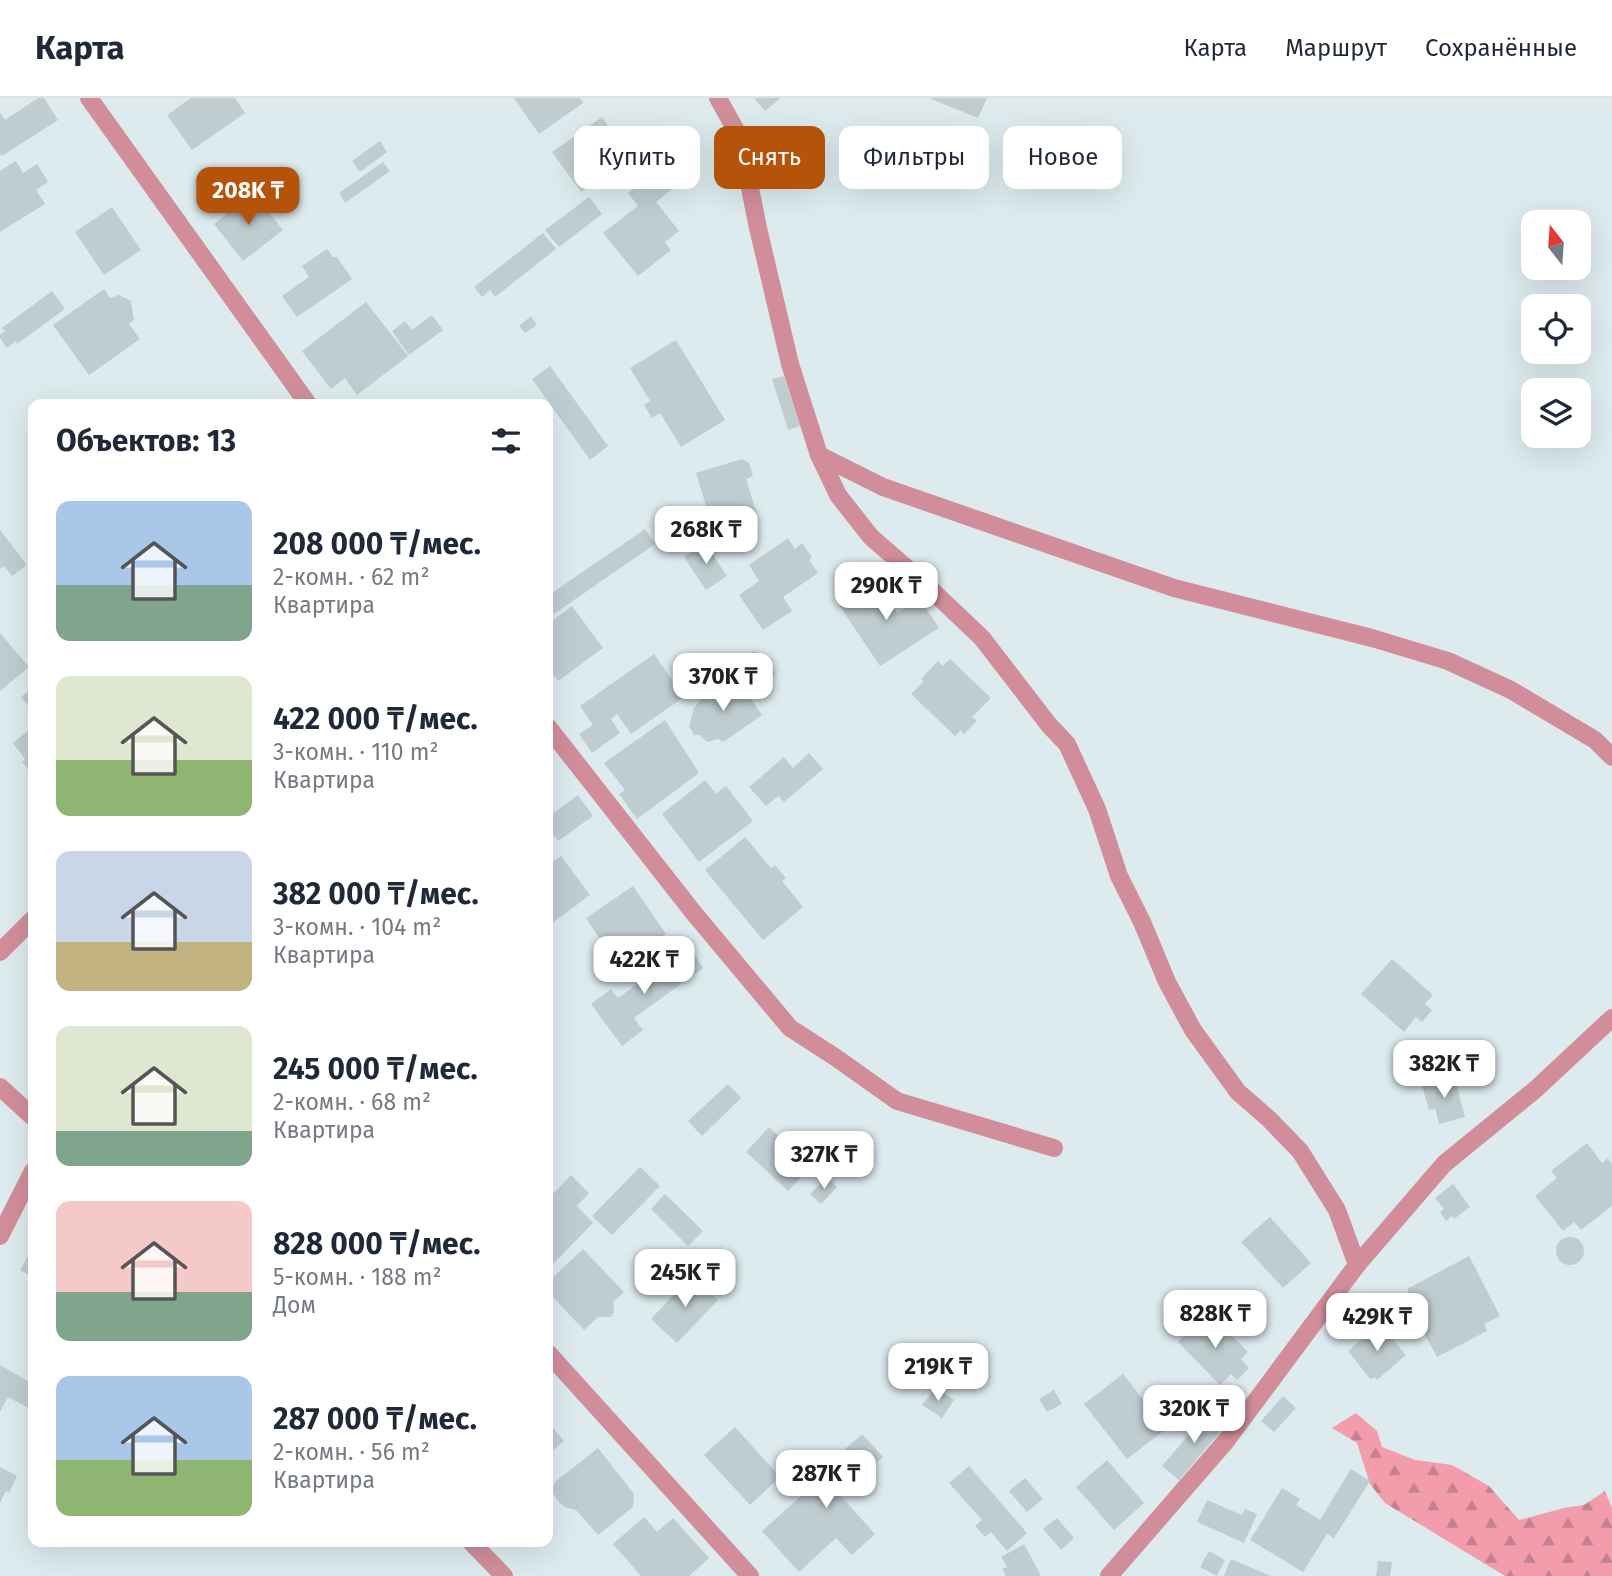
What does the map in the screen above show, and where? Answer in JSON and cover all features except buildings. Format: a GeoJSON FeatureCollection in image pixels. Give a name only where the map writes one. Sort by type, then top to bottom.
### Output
{"type":"FeatureCollection","features":[{"type":"Feature","properties":{"kind":"street"},"geometry":{"type":"LineString","coordinates":[[89,98],[304,399]]}},
{"type":"Feature","properties":{"kind":"street"},"geometry":{"type":"LineString","coordinates":[[718,98],[733,126]]}},
{"type":"Feature","properties":{"kind":"street"},"geometry":{"type":"LineString","coordinates":[[750,189],[790,364],[819,455],[838,495],[871,537],[982,638],[1014,682],[1067,744],[1097,809],[1119,876],[1167,982],[1193,1030],[1238,1092],[1300,1151],[1338,1210],[1357,1265]]}},
{"type":"Feature","properties":{"kind":"street"},"geometry":{"type":"LineString","coordinates":[[819,455],[883,487],[1174,588],[1372,638],[1448,661],[1511,690],[1595,740],[1612,757]]}},
{"type":"Feature","properties":{"kind":"street"},"geometry":{"type":"LineString","coordinates":[[553,733],[693,912],[790,1028],[897,1101],[1054,1148]]}},
{"type":"Feature","properties":{"kind":"street"},"geometry":{"type":"LineString","coordinates":[[0,952],[28,924]]}},
{"type":"Feature","properties":{"kind":"street"},"geometry":{"type":"LineString","coordinates":[[1110,1576],[1226,1441],[1357,1265],[1444,1164],[1536,1089],[1612,1018]]}},
{"type":"Feature","properties":{"kind":"street"},"geometry":{"type":"LineString","coordinates":[[0,1087],[28,1113]]}},
{"type":"Feature","properties":{"kind":"street"},"geometry":{"type":"LineString","coordinates":[[0,1236],[28,1181]]}},
{"type":"Feature","properties":{"kind":"street"},"geometry":{"type":"LineString","coordinates":[[553,1359],[750,1576]]}},
{"type":"Feature","properties":{"kind":"street"},"geometry":{"type":"LineString","coordinates":[[476,1547],[504,1576]]}},
{"type":"Feature","properties":{"kind":"green space"},"geometry":{"type":"Polygon","coordinates":[[[1356,1413],[1377,1431],[1382,1447],[1415,1460],[1452,1465],[1489,1486],[1519,1520],[1584,1505],[1605,1491],[1612,1508],[1612,1576],[1505,1576],[1385,1503],[1370,1484],[1357,1443],[1332,1428],[1356,1413]]]}}]}
